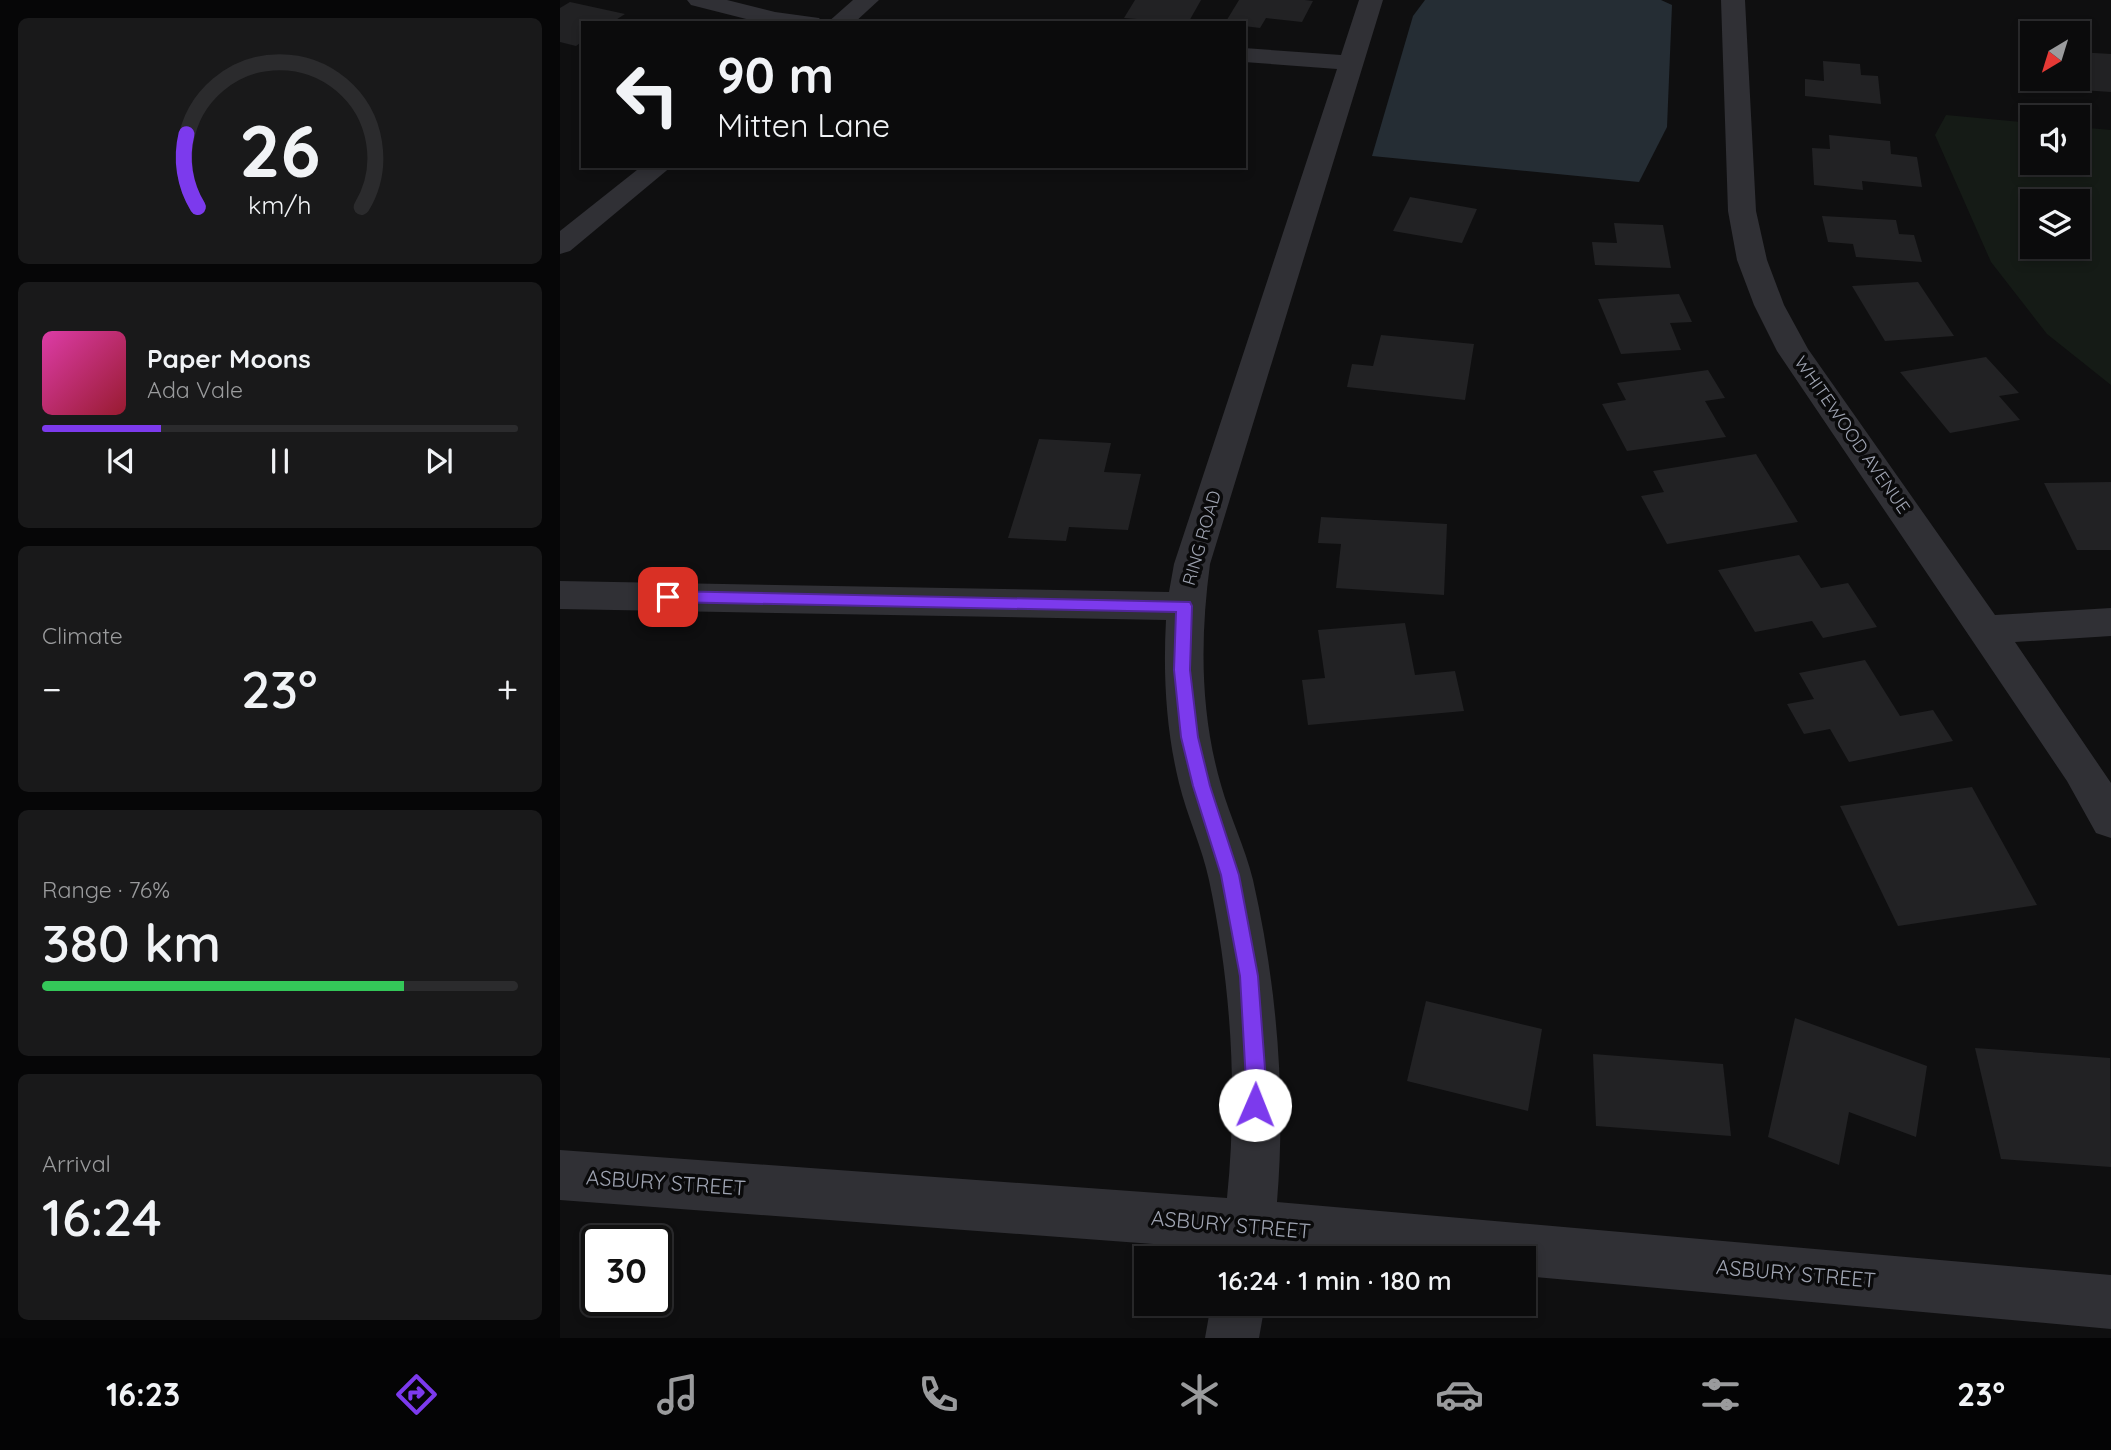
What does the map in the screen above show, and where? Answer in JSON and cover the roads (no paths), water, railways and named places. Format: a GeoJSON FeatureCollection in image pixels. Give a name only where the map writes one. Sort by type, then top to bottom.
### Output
{"type":"FeatureCollection","features":[{"type":"Feature","properties":{"kind":"street"},"geometry":{"type":"LineString","coordinates":[[699,0],[793,21]]}},
{"type":"Feature","properties":{"kind":"street"},"geometry":{"type":"LineString","coordinates":[[841,21],[867,0]]}},
{"type":"Feature","properties":{"kind":"street","name":"RING ROAD"},"geometry":{"type":"LineString","coordinates":[[1247,1242],[1256,1082],[1249,976],[1230,875],[1201,786],[1189,737],[1182,670],[1184,606],[1192,564],[1371,0]]}},
{"type":"Feature","properties":{"kind":"street","name":"WHITEWOOD AVENUE"},"geometry":{"type":"LineString","coordinates":[[1733,0],[1742,211],[1752,260],[1769,305],[1793,351],[2081,769],[2111,820]]}},
{"type":"Feature","properties":{"kind":"street"},"geometry":{"type":"LineString","coordinates":[[1246,55],[1351,63]]}},
{"type":"Feature","properties":{"kind":"street"},"geometry":{"type":"LineString","coordinates":[[560,245],[656,168]]}},
{"type":"Feature","properties":{"kind":"street"},"geometry":{"type":"LineString","coordinates":[[560,595],[1184,606]]}},
{"type":"Feature","properties":{"kind":"street"},"geometry":{"type":"LineString","coordinates":[[1986,630],[2111,622]]}},
{"type":"Feature","properties":{"kind":"street","name":"ASBURY STREET"},"geometry":{"type":"LineString","coordinates":[[560,1175],[1247,1242],[2111,1302]]}},
{"type":"Feature","properties":{"kind":"street"},"geometry":{"type":"LineString","coordinates":[[1233,1338],[1236,1316]]}}]}
